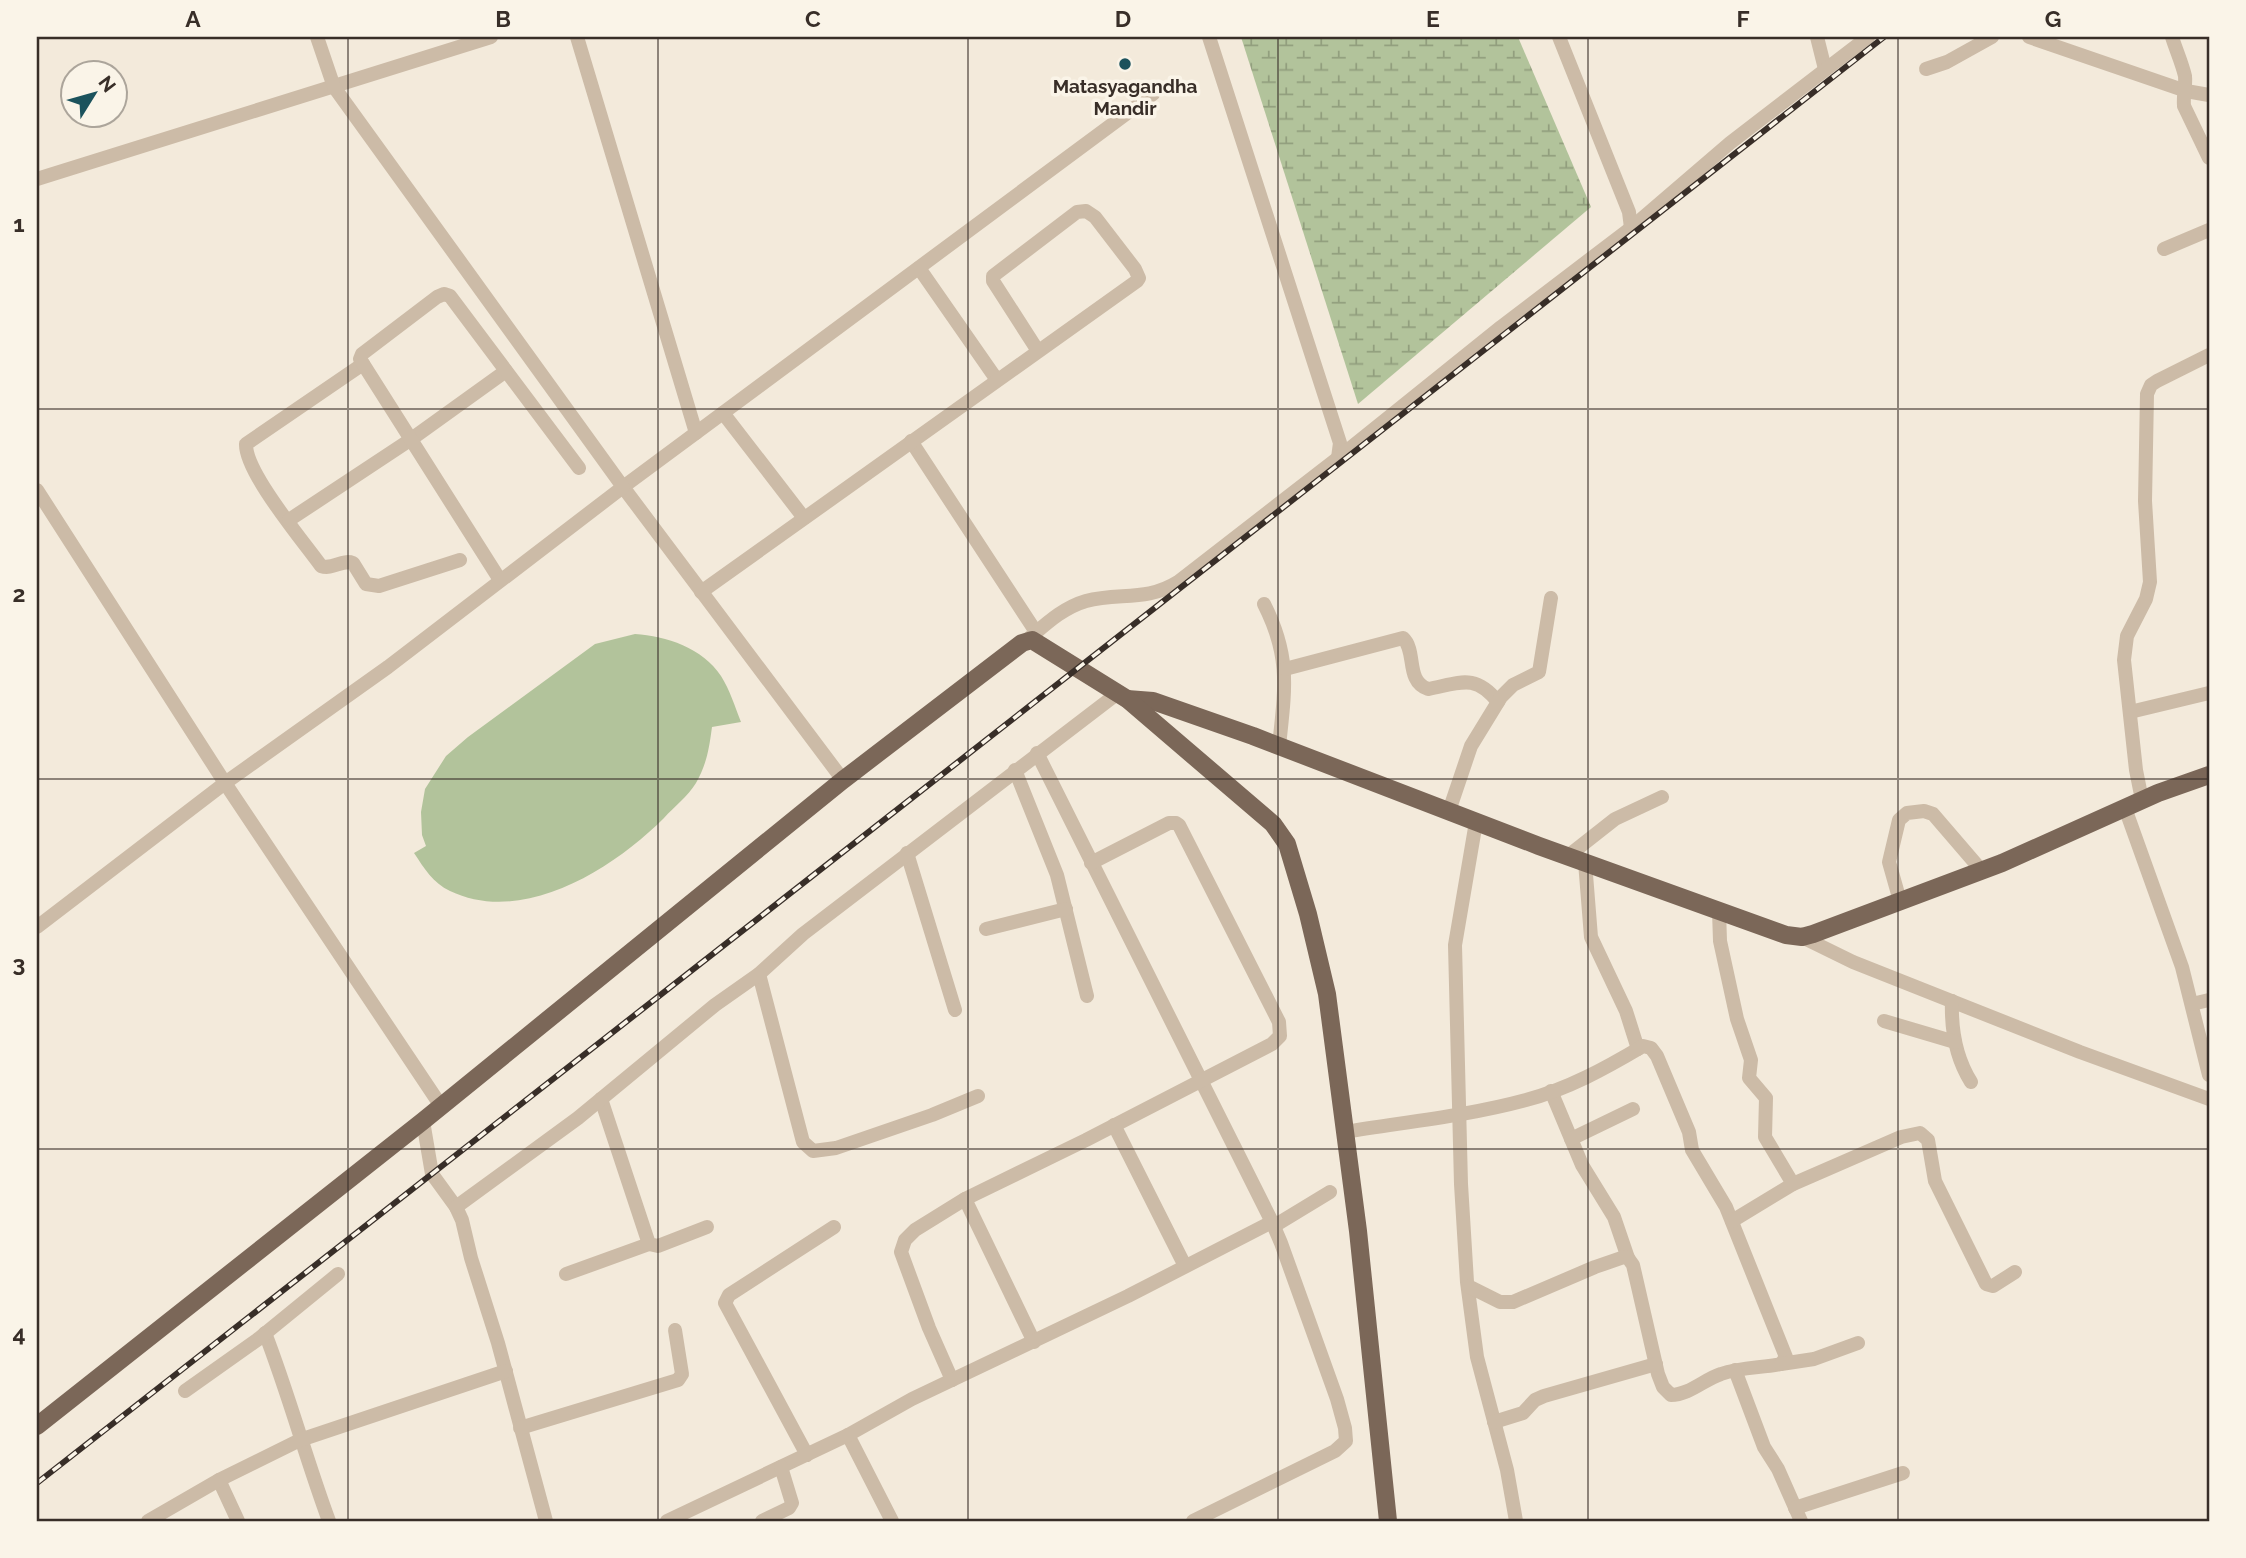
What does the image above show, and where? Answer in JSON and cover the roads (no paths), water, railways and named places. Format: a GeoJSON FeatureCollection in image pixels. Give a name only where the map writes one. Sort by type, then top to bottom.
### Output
{"type":"FeatureCollection","features":[{"type":"Feature","properties":{"kind":"main road"},"geometry":{"type":"LineString","coordinates":[[37,1426],[423,1121],[843,780],[1031,636],[1036,642],[1122,696],[1273,824],[1287,844],[1308,914],[1327,994],[1358,1231],[1388,1521]]}},
{"type":"Feature","properties":{"kind":"main road"},"geometry":{"type":"LineString","coordinates":[[1122,696],[1153,701],[1719,911],[1786,935],[1802,937],[1982,871],[2142,800],[2209,775]]}},
{"type":"Feature","properties":{"kind":"street"},"geometry":{"type":"LineString","coordinates":[[317,37],[334,87],[623,487],[843,780]]}},
{"type":"Feature","properties":{"kind":"street"},"geometry":{"type":"LineString","coordinates":[[37,179],[491,37]]}},
{"type":"Feature","properties":{"kind":"street"},"geometry":{"type":"LineString","coordinates":[[577,37],[696,433]]}},
{"type":"Feature","properties":{"kind":"street"},"geometry":{"type":"LineString","coordinates":[[1209,37],[1340,443],[1338,458]]}},
{"type":"Feature","properties":{"kind":"street"},"geometry":{"type":"LineString","coordinates":[[1559,37],[1629,212],[1632,228]]}},
{"type":"Feature","properties":{"kind":"street"},"geometry":{"type":"LineString","coordinates":[[1818,37],[1825,69]]}},
{"type":"Feature","properties":{"kind":"street"},"geometry":{"type":"LineString","coordinates":[[911,441],[1031,636],[1055,616],[1088,601],[1154,594],[1167,589],[1338,458],[1501,327],[1632,228],[1730,143],[1868,37]]}},
{"type":"Feature","properties":{"kind":"street"},"geometry":{"type":"LineString","coordinates":[[1926,69],[1947,62],[1992,37]]}},
{"type":"Feature","properties":{"kind":"street"},"geometry":{"type":"LineString","coordinates":[[2029,37],[2186,91],[2209,95]]}},
{"type":"Feature","properties":{"kind":"street"},"geometry":{"type":"LineString","coordinates":[[2172,37],[2183,69],[2186,91],[2184,106],[2209,158]]}},
{"type":"Feature","properties":{"kind":"street"},"geometry":{"type":"LineString","coordinates":[[37,927],[225,783],[388,667],[623,487],[1153,94]]}},
{"type":"Feature","properties":{"kind":"street"},"geometry":{"type":"LineString","coordinates":[[701,592],[1137,281],[1139,278],[1135,269],[1095,217],[1086,211],[1077,212],[993,276],[993,281],[1038,351]]}},
{"type":"Feature","properties":{"kind":"street"},"geometry":{"type":"LineString","coordinates":[[2164,249],[2209,230]]}},
{"type":"Feature","properties":{"kind":"street"},"geometry":{"type":"LineString","coordinates":[[919,268],[997,380]]}},
{"type":"Feature","properties":{"kind":"street"},"geometry":{"type":"LineString","coordinates":[[500,580],[363,364],[360,359],[362,354],[436,297],[444,294],[450,296],[579,468]]}},
{"type":"Feature","properties":{"kind":"street"},"geometry":{"type":"LineString","coordinates":[[2142,800],[2124,660],[2131,626],[2146,599],[2150,582],[2145,501],[2147,394],[2151,385],[2157,381],[2209,355]]}},
{"type":"Feature","properties":{"kind":"street"},"geometry":{"type":"LineString","coordinates":[[363,364],[246,444],[255,473],[321,566],[327,568],[343,562],[354,563],[362,579],[371,586],[379,586],[460,560]]}},
{"type":"Feature","properties":{"kind":"street"},"geometry":{"type":"LineString","coordinates":[[289,520],[410,440],[506,371]]}},
{"type":"Feature","properties":{"kind":"street"},"geometry":{"type":"LineString","coordinates":[[723,413],[804,518]]}},
{"type":"Feature","properties":{"kind":"street"},"geometry":{"type":"LineString","coordinates":[[37,491],[225,783],[441,1106]]}},
{"type":"Feature","properties":{"kind":"street"},"geometry":{"type":"LineString","coordinates":[[1449,811],[1471,746],[1498,702],[1513,685],[1539,672],[1552,598]]}},
{"type":"Feature","properties":{"kind":"street"},"geometry":{"type":"LineString","coordinates":[[1264,604],[1280,640],[1285,669],[1286,686],[1279,746]]}},
{"type":"Feature","properties":{"kind":"street"},"geometry":{"type":"LineString","coordinates":[[1285,669],[1403,638],[1408,642],[1412,671],[1423,687],[1428,689],[1475,683],[1489,691],[1498,702]]}},
{"type":"Feature","properties":{"kind":"street"},"geometry":{"type":"LineString","coordinates":[[2130,712],[2209,693]]}},
{"type":"Feature","properties":{"kind":"street"},"geometry":{"type":"LineString","coordinates":[[456,1207],[578,1118],[715,1005],[759,974],[803,934],[1037,753],[1122,696]]}},
{"type":"Feature","properties":{"kind":"street"},"geometry":{"type":"LineString","coordinates":[[1037,753],[1273,1224],[1337,1399],[1345,1428],[1346,1441],[1335,1451],[1193,1521]]}},
{"type":"Feature","properties":{"kind":"street"},"geometry":{"type":"LineString","coordinates":[[1015,770],[1046,845],[1066,909],[1087,996]]}},
{"type":"Feature","properties":{"kind":"street"},"geometry":{"type":"LineString","coordinates":[[1638,1049],[1626,1011],[1591,937],[1577,859],[1615,819],[1662,797]]}},
{"type":"Feature","properties":{"kind":"street"},"geometry":{"type":"LineString","coordinates":[[2124,808],[2182,967],[2209,1074]]}},
{"type":"Feature","properties":{"kind":"street"},"geometry":{"type":"LineString","coordinates":[[1900,901],[1889,862],[1899,820],[1907,813],[1924,811],[1933,814],[1982,871]]}},
{"type":"Feature","properties":{"kind":"street"},"geometry":{"type":"LineString","coordinates":[[1476,822],[1455,945],[1461,1184],[1468,1286],[1477,1357],[1507,1470],[1516,1521]]}},
{"type":"Feature","properties":{"kind":"street"},"geometry":{"type":"LineString","coordinates":[[952,1380],[929,1328],[901,1252],[905,1240],[915,1230],[965,1199],[1201,1082],[1272,1044],[1279,1036],[1280,1028],[1179,825],[1168,823],[1091,863]]}},
{"type":"Feature","properties":{"kind":"street"},"geometry":{"type":"LineString","coordinates":[[907,853],[955,1010]]}},
{"type":"Feature","properties":{"kind":"street"},"geometry":{"type":"LineString","coordinates":[[986,929],[1066,909]]}},
{"type":"Feature","properties":{"kind":"street"},"geometry":{"type":"LineString","coordinates":[[1719,911],[1720,941],[1737,1019],[1751,1060],[1749,1078],[1766,1098],[1765,1137],[1793,1184]]}},
{"type":"Feature","properties":{"kind":"street"},"geometry":{"type":"LineString","coordinates":[[1802,937],[1853,962],[2080,1052],[2209,1099]]}},
{"type":"Feature","properties":{"kind":"street"},"geometry":{"type":"LineString","coordinates":[[759,974],[803,1142],[813,1151],[836,1148],[978,1096]]}},
{"type":"Feature","properties":{"kind":"street"},"geometry":{"type":"LineString","coordinates":[[2192,1004],[2209,1000]]}},
{"type":"Feature","properties":{"kind":"street"},"geometry":{"type":"LineString","coordinates":[[1952,1001],[1955,1042],[1971,1082]]}},
{"type":"Feature","properties":{"kind":"street"},"geometry":{"type":"LineString","coordinates":[[1884,1021],[1955,1042]]}},
{"type":"Feature","properties":{"kind":"street"},"geometry":{"type":"LineString","coordinates":[[1345,1132],[1459,1114],[1526,1100],[1594,1074],[1646,1046],[1657,1056],[1689,1132],[1694,1154],[1714,1184],[1732,1221],[1785,1351],[1786,1357],[1781,1364]]}},
{"type":"Feature","properties":{"kind":"street"},"geometry":{"type":"LineString","coordinates":[[1551,1091],[1582,1166],[1614,1217],[1633,1265],[1656,1364],[1663,1387],[1671,1395],[1681,1394],[1704,1380],[1735,1370],[1814,1359],[1858,1343]]}},
{"type":"Feature","properties":{"kind":"street"},"geometry":{"type":"LineString","coordinates":[[601,1099],[649,1244]]}},
{"type":"Feature","properties":{"kind":"street"},"geometry":{"type":"LineString","coordinates":[[1571,1139],[1633,1108]]}},
{"type":"Feature","properties":{"kind":"street"},"geometry":{"type":"LineString","coordinates":[[423,1121],[432,1174],[462,1220],[546,1521]]}},
{"type":"Feature","properties":{"kind":"street"},"geometry":{"type":"LineString","coordinates":[[1114,1125],[1185,1266]]}},
{"type":"Feature","properties":{"kind":"street"},"geometry":{"type":"LineString","coordinates":[[1732,1221],[1793,1184],[1901,1137],[1920,1133],[1928,1140],[1935,1181],[1986,1284],[1993,1286],[2015,1272]]}},
{"type":"Feature","properties":{"kind":"street"},"geometry":{"type":"LineString","coordinates":[[667,1521],[848,1435],[912,1399],[1273,1224],[1330,1192]]}},
{"type":"Feature","properties":{"kind":"street"},"geometry":{"type":"LineString","coordinates":[[965,1199],[1034,1342]]}},
{"type":"Feature","properties":{"kind":"street"},"geometry":{"type":"LineString","coordinates":[[566,1274],[649,1244],[658,1246],[707,1227]]}},
{"type":"Feature","properties":{"kind":"street"},"geometry":{"type":"LineString","coordinates":[[807,1455],[725,1303],[729,1295],[834,1227]]}},
{"type":"Feature","properties":{"kind":"street"},"geometry":{"type":"LineString","coordinates":[[1468,1286],[1500,1302],[1513,1302],[1619,1258],[1628,1258]]}},
{"type":"Feature","properties":{"kind":"street"},"geometry":{"type":"LineString","coordinates":[[185,1391],[265,1333],[338,1274]]}},
{"type":"Feature","properties":{"kind":"street"},"geometry":{"type":"LineString","coordinates":[[520,1428],[678,1380],[682,1374],[675,1330]]}},
{"type":"Feature","properties":{"kind":"street"},"geometry":{"type":"LineString","coordinates":[[265,1333],[329,1521]]}},
{"type":"Feature","properties":{"kind":"street"},"geometry":{"type":"LineString","coordinates":[[1493,1422],[1523,1413],[1535,1400],[1544,1396],[1656,1364]]}},
{"type":"Feature","properties":{"kind":"street"},"geometry":{"type":"LineString","coordinates":[[1735,1370],[1764,1447],[1778,1469],[1798,1514],[1903,1473]]}},
{"type":"Feature","properties":{"kind":"street"},"geometry":{"type":"LineString","coordinates":[[148,1521],[219,1480],[300,1440],[506,1371]]}},
{"type":"Feature","properties":{"kind":"street"},"geometry":{"type":"LineString","coordinates":[[848,1435],[892,1521]]}},
{"type":"Feature","properties":{"kind":"street"},"geometry":{"type":"LineString","coordinates":[[762,1521],[792,1503],[781,1467]]}},
{"type":"Feature","properties":{"kind":"street"},"geometry":{"type":"LineString","coordinates":[[219,1480],[237,1521]]}},
{"type":"Feature","properties":{"kind":"railway"},"geometry":{"type":"LineString","coordinates":[[37,1483],[1884,37]]}},
{"type":"Feature","properties":{"kind":"place","name":"Matasyagandha Mandir"},"geometry":{"type":"Point","coordinates":[1125,64]}}]}
